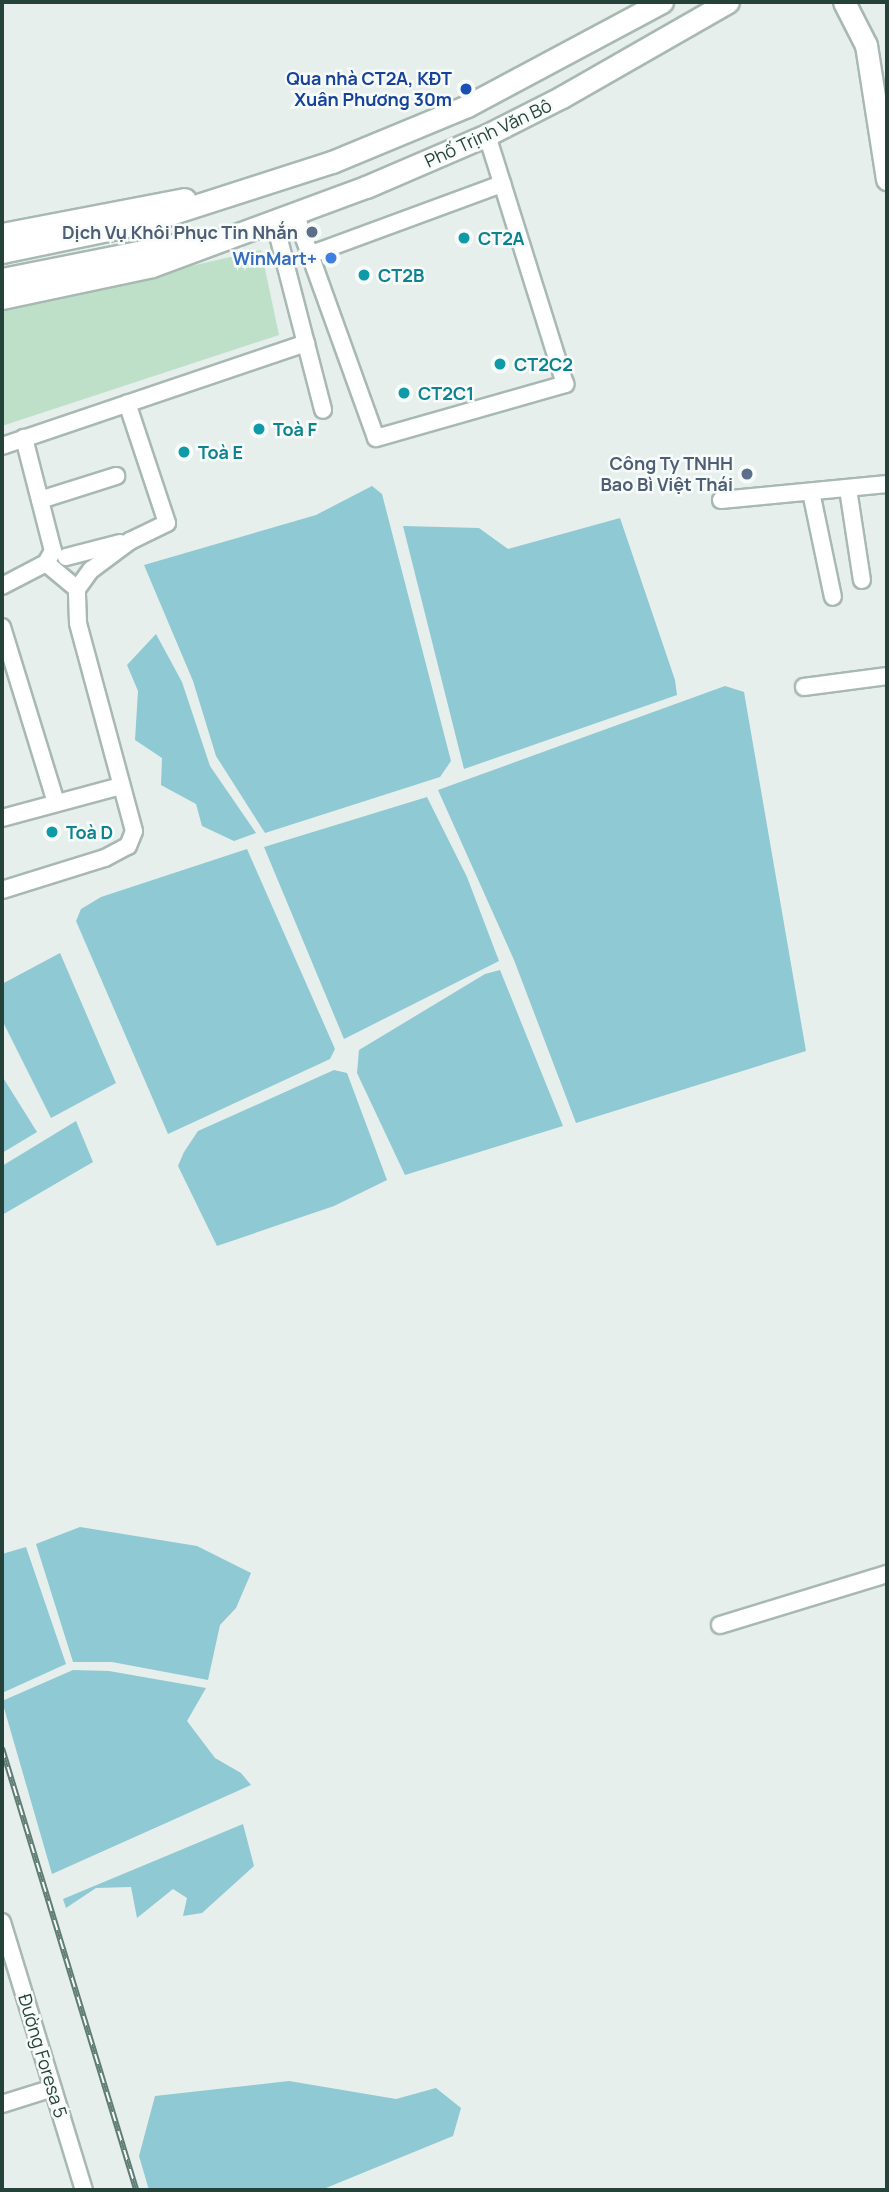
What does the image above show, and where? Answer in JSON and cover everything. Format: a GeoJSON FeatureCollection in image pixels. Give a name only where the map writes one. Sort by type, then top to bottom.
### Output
{"type":"FeatureCollection","features":[{"type":"Feature","properties":{"kind":"main road","name":"Phố Trịnh Văn Bô"},"geometry":{"type":"LineString","coordinates":[[2,252],[145,222],[332,162],[467,106],[662,2]]}},
{"type":"Feature","properties":{"kind":"main road","name":"Phố Trịnh Văn Bô"},"geometry":{"type":"LineString","coordinates":[[2,298],[152,266],[366,187],[487,135],[562,97],[728,2]]}},
{"type":"Feature","properties":{"kind":"main road"},"geometry":{"type":"LineString","coordinates":[[844,2],[866,45],[887,179]]}},
{"type":"Feature","properties":{"kind":"main road","name":"Phố Trịnh Văn Bô"},"geometry":{"type":"LineString","coordinates":[[2,234],[142,205],[249,190]]}},
{"type":"Feature","properties":{"kind":"main road","name":"Phố Trịnh Văn Bô"},"geometry":{"type":"LineString","coordinates":[[2,279],[233,234]]}},
{"type":"Feature","properties":{"kind":"street"},"geometry":{"type":"LineString","coordinates":[[295,213],[376,438],[565,384],[487,135]]}},
{"type":"Feature","properties":{"kind":"street"},"geometry":{"type":"LineString","coordinates":[[309,256],[502,184]]}},
{"type":"Feature","properties":{"kind":"street"},"geometry":{"type":"LineString","coordinates":[[274,220],[323,410]]}},
{"type":"Feature","properties":{"kind":"street"},"geometry":{"type":"LineString","coordinates":[[2,446],[306,343]]}},
{"type":"Feature","properties":{"kind":"street"},"geometry":{"type":"LineString","coordinates":[[77,589],[91,570],[130,541],[167,523],[127,403]]}},
{"type":"Feature","properties":{"kind":"street"},"geometry":{"type":"LineString","coordinates":[[2,890],[105,858],[128,846],[134,831],[78,623],[77,589],[55,557],[24,438]]}},
{"type":"Feature","properties":{"kind":"street"},"geometry":{"type":"LineString","coordinates":[[40,500],[117,476]]}},
{"type":"Feature","properties":{"kind":"street"},"geometry":{"type":"LineString","coordinates":[[721,500],[887,484]]}},
{"type":"Feature","properties":{"kind":"street"},"geometry":{"type":"LineString","coordinates":[[848,489],[862,580]]}},
{"type":"Feature","properties":{"kind":"street"},"geometry":{"type":"LineString","coordinates":[[811,492],[833,597]]}},
{"type":"Feature","properties":{"kind":"street"},"geometry":{"type":"LineString","coordinates":[[2,586],[55,557],[130,541]]}},
{"type":"Feature","properties":{"kind":"street"},"geometry":{"type":"LineString","coordinates":[[55,557],[91,570]]}},
{"type":"Feature","properties":{"kind":"street"},"geometry":{"type":"LineString","coordinates":[[2,627],[56,802]]}},
{"type":"Feature","properties":{"kind":"street"},"geometry":{"type":"LineString","coordinates":[[804,687],[887,676]]}},
{"type":"Feature","properties":{"kind":"street"},"geometry":{"type":"LineString","coordinates":[[2,818],[121,786]]}},
{"type":"Feature","properties":{"kind":"street"},"geometry":{"type":"LineString","coordinates":[[720,1625],[887,1574]]}},
{"type":"Feature","properties":{"kind":"street","name":"Đường Foresa 5"},"geometry":{"type":"LineString","coordinates":[[2,1922],[84,2190]]}},
{"type":"Feature","properties":{"kind":"street"},"geometry":{"type":"LineString","coordinates":[[2,2104],[52,2088]]}},
{"type":"Feature","properties":{"kind":"green space"},"geometry":{"type":"Polygon","coordinates":[[[261,250],[279,335],[2,426],[2,309],[261,250]]]}},
{"type":"Feature","properties":{"kind":"water"},"geometry":{"type":"Polygon","coordinates":[[[372,486],[382,494],[451,761],[440,777],[265,833],[216,756],[193,681],[144,565],[316,515],[372,486]]]}},
{"type":"Feature","properties":{"kind":"water"},"geometry":{"type":"Polygon","coordinates":[[[620,518],[675,680],[677,695],[464,769],[403,526],[479,528],[508,549],[620,518]]]}},
{"type":"Feature","properties":{"kind":"water"},"geometry":{"type":"Polygon","coordinates":[[[156,634],[182,682],[210,766],[256,833],[234,841],[202,826],[196,804],[161,785],[162,758],[135,740],[138,691],[127,665],[156,634]]]}},
{"type":"Feature","properties":{"kind":"water"},"geometry":{"type":"Polygon","coordinates":[[[725,686],[744,692],[806,1051],[576,1123],[514,960],[438,790],[725,686]]]}},
{"type":"Feature","properties":{"kind":"water"},"geometry":{"type":"Polygon","coordinates":[[[427,797],[467,877],[499,961],[344,1039],[264,847],[427,797]]]}},
{"type":"Feature","properties":{"kind":"water"},"geometry":{"type":"Polygon","coordinates":[[[247,849],[335,1049],[330,1059],[168,1134],[76,921],[81,909],[101,897],[247,849]]]}},
{"type":"Feature","properties":{"kind":"water"},"geometry":{"type":"Polygon","coordinates":[[[60,953],[116,1083],[51,1118],[2,1020],[2,984],[60,953]]]}},
{"type":"Feature","properties":{"kind":"water"},"geometry":{"type":"Polygon","coordinates":[[[500,970],[563,1126],[405,1175],[357,1073],[359,1050],[485,974],[500,970]]]}},
{"type":"Feature","properties":{"kind":"water"},"geometry":{"type":"Polygon","coordinates":[[[334,1070],[347,1073],[387,1180],[334,1206],[217,1246],[178,1166],[184,1152],[198,1131],[334,1070]]]}},
{"type":"Feature","properties":{"kind":"water"},"geometry":{"type":"Polygon","coordinates":[[[2,1076],[37,1132],[2,1153],[2,1076]]]}},
{"type":"Feature","properties":{"kind":"water"},"geometry":{"type":"Polygon","coordinates":[[[76,1121],[93,1162],[2,1215],[2,1166],[76,1121]]]}},
{"type":"Feature","properties":{"kind":"water"},"geometry":{"type":"Polygon","coordinates":[[[80,1527],[197,1546],[251,1573],[236,1608],[220,1625],[208,1680],[112,1662],[73,1662],[36,1544],[80,1527]]]}},
{"type":"Feature","properties":{"kind":"water"},"geometry":{"type":"Polygon","coordinates":[[[26,1547],[66,1664],[2,1693],[2,1554],[26,1547]]]}},
{"type":"Feature","properties":{"kind":"water"},"geometry":{"type":"Polygon","coordinates":[[[73,1670],[109,1671],[206,1688],[187,1721],[215,1758],[241,1773],[251,1785],[52,1874],[2,1701],[73,1670]]]}},
{"type":"Feature","properties":{"kind":"water"},"geometry":{"type":"Polygon","coordinates":[[[243,1824],[254,1866],[202,1913],[183,1916],[187,1898],[173,1889],[137,1918],[131,1887],[96,1888],[66,1908],[63,1899],[243,1824]]]}},
{"type":"Feature","properties":{"kind":"water"},"geometry":{"type":"Polygon","coordinates":[[[289,2081],[396,2099],[436,2088],[461,2108],[453,2136],[321,2190],[149,2190],[139,2156],[155,2096],[289,2081]]]}},
{"type":"Feature","properties":{"kind":"railway"},"geometry":{"type":"LineString","coordinates":[[2,1748],[136,2190]]}},
{"type":"Feature","properties":{"kind":"place","name":"Qua nhà CT2A, KĐT Xuân Phương 30m"},"geometry":{"type":"Point","coordinates":[466,89]}},
{"type":"Feature","properties":{"kind":"place","name":"Dịch Vụ Khôi Phục Tin Nhắn"},"geometry":{"type":"Point","coordinates":[312,232]}},
{"type":"Feature","properties":{"kind":"place","name":"CT2A"},"geometry":{"type":"Point","coordinates":[464,238]}},
{"type":"Feature","properties":{"kind":"place","name":"WinMart+"},"geometry":{"type":"Point","coordinates":[331,258]}},
{"type":"Feature","properties":{"kind":"place","name":"CT2B"},"geometry":{"type":"Point","coordinates":[364,275]}},
{"type":"Feature","properties":{"kind":"place","name":"CT2C2"},"geometry":{"type":"Point","coordinates":[500,364]}},
{"type":"Feature","properties":{"kind":"place","name":"CT2C1"},"geometry":{"type":"Point","coordinates":[404,393]}},
{"type":"Feature","properties":{"kind":"place","name":"Toà F"},"geometry":{"type":"Point","coordinates":[259,429]}},
{"type":"Feature","properties":{"kind":"place","name":"Toà E"},"geometry":{"type":"Point","coordinates":[184,452]}},
{"type":"Feature","properties":{"kind":"place","name":"Công Ty TNHH Bao Bì Việt Thái"},"geometry":{"type":"Point","coordinates":[747,474]}},
{"type":"Feature","properties":{"kind":"place","name":"Toà D"},"geometry":{"type":"Point","coordinates":[52,832]}}]}
